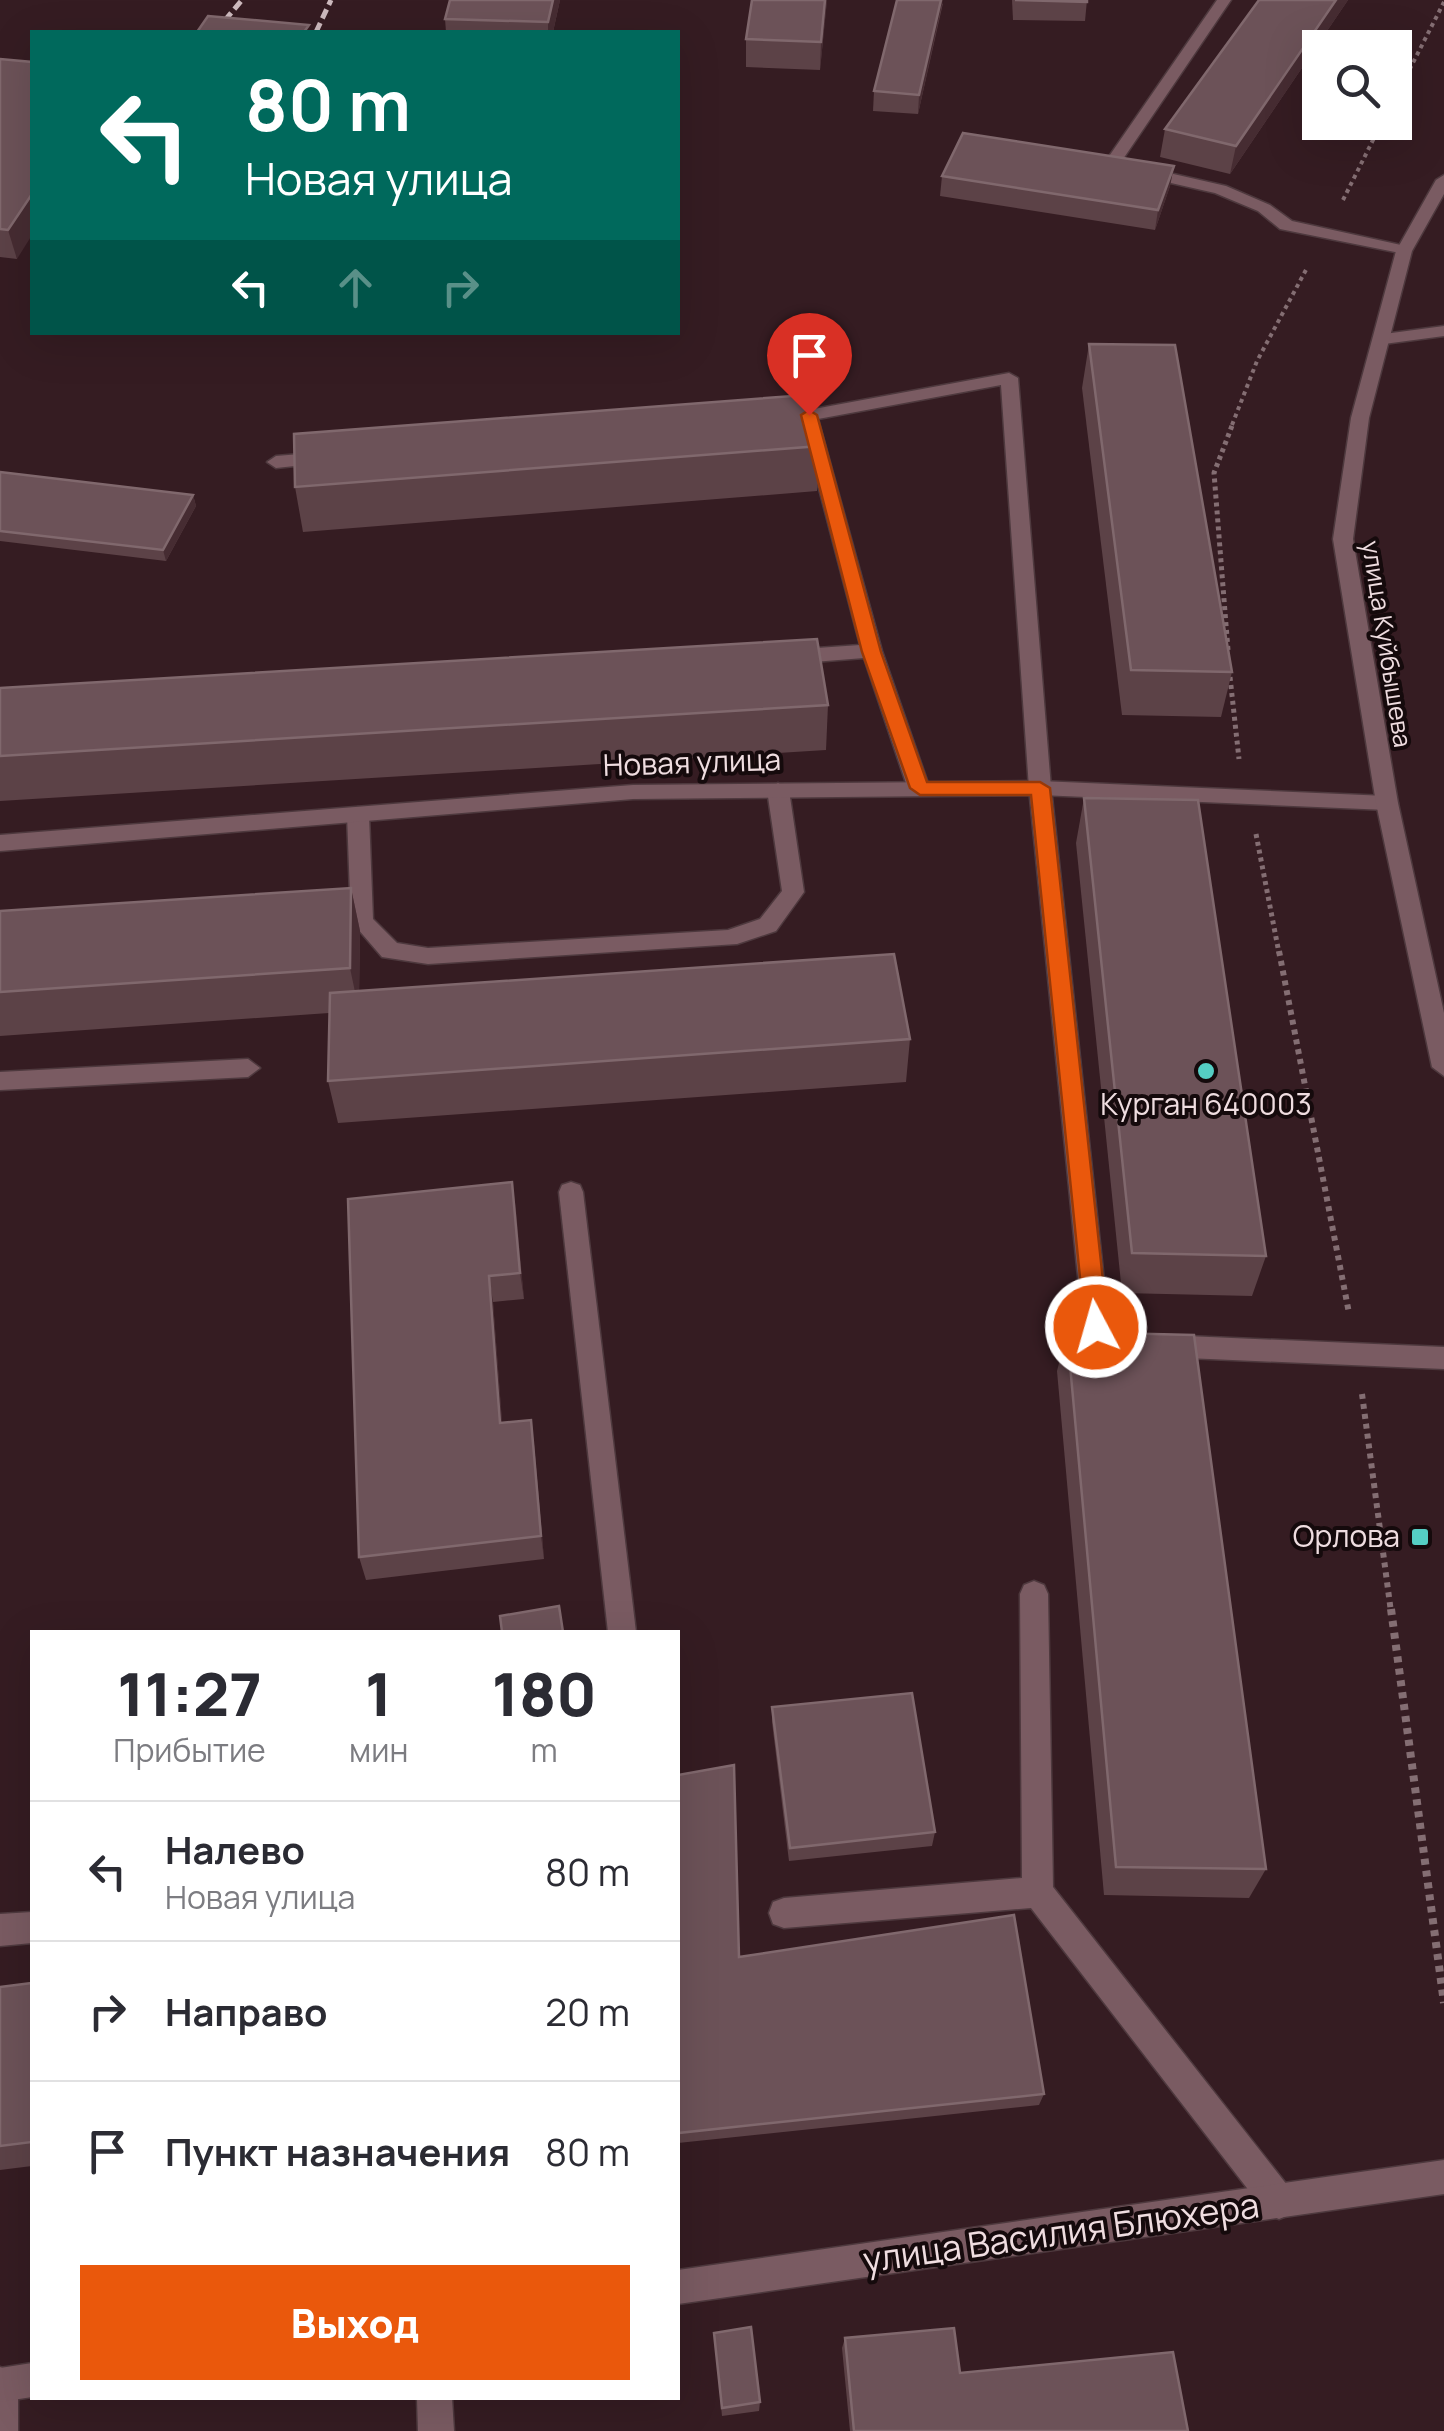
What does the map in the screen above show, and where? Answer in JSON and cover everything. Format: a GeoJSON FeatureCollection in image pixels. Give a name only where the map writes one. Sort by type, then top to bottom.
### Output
{"type":"FeatureCollection","features":[{"type":"Feature","properties":{"kind":"street"},"geometry":{"type":"LineString","coordinates":[[1224,0],[1111,165],[1220,189],[1264,208],[1286,225],[1404,251]]}},
{"type":"Feature","properties":{"kind":"street","name":"улица Куйбышева"},"geometry":{"type":"LineString","coordinates":[[1444,180],[1404,251],[1384,339],[1360,418],[1343,539],[1387,803],[1444,1067]]}},
{"type":"Feature","properties":{"kind":"street"},"geometry":{"type":"LineString","coordinates":[[1384,339],[1444,331]]}},
{"type":"Feature","properties":{"kind":"street"},"geometry":{"type":"LineString","coordinates":[[920,788],[872,652],[799,416],[1009,378],[1040,788],[1096,1327]]}},
{"type":"Feature","properties":{"kind":"street"},"geometry":{"type":"LineString","coordinates":[[276,462],[354,455]]}},
{"type":"Feature","properties":{"kind":"street"},"geometry":{"type":"LineString","coordinates":[[772,658],[872,652]]}},
{"type":"Feature","properties":{"kind":"street","name":"Новая улица"},"geometry":{"type":"LineString","coordinates":[[0,843],[633,792],[1040,788],[1387,803]]}},
{"type":"Feature","properties":{"kind":"street"},"geometry":{"type":"LineString","coordinates":[[358,815],[362,921],[390,951],[428,956],[729,938],[768,925],[792,892],[778,790]]}},
{"type":"Feature","properties":{"kind":"street"},"geometry":{"type":"LineString","coordinates":[[0,1081],[248,1068]]}},
{"type":"Feature","properties":{"kind":"street"},"geometry":{"type":"LineString","coordinates":[[572,1192],[622,1630]]}},
{"type":"Feature","properties":{"kind":"street"},"geometry":{"type":"LineString","coordinates":[[1132,1344],[1444,1358]]}},
{"type":"Feature","properties":{"kind":"street"},"geometry":{"type":"LineString","coordinates":[[1034,1594],[1038,1892],[1279,2202]]}},
{"type":"Feature","properties":{"kind":"street"},"geometry":{"type":"LineString","coordinates":[[784,1913],[1038,1892]]}},
{"type":"Feature","properties":{"kind":"street"},"geometry":{"type":"LineString","coordinates":[[0,1930],[30,1928]]}},
{"type":"Feature","properties":{"kind":"street","name":"улица Василия Блюхера"},"geometry":{"type":"LineString","coordinates":[[680,2287],[1444,2177]]}},
{"type":"Feature","properties":{"kind":"street"},"geometry":{"type":"LineString","coordinates":[[0,2431],[11,2383]]}},
{"type":"Feature","properties":{"kind":"street"},"geometry":{"type":"LineString","coordinates":[[436,2400],[436,2431]]}},
{"type":"Feature","properties":{"kind":"path"},"geometry":{"type":"LineString","coordinates":[[1412,65],[1444,2]]}},
{"type":"Feature","properties":{"kind":"path"},"geometry":{"type":"LineString","coordinates":[[1373,140],[1258,361],[1214,473],[1234,740],[1250,798],[1357,1354],[1444,2002]]}},
{"type":"Feature","properties":{"kind":"building"},"geometry":{"type":"Polygon","coordinates":[[[450,0],[553,0],[548,22],[445,19],[450,0]]]}},
{"type":"Feature","properties":{"kind":"building"},"geometry":{"type":"Polygon","coordinates":[[[752,0],[825,0],[821,42],[746,39],[752,0]]]}},
{"type":"Feature","properties":{"kind":"building"},"geometry":{"type":"Polygon","coordinates":[[[897,0],[941,0],[919,95],[874,91],[897,0]]]}},
{"type":"Feature","properties":{"kind":"building"},"geometry":{"type":"Polygon","coordinates":[[[1015,0],[1087,0],[1087,2],[1015,0]]]}},
{"type":"Feature","properties":{"kind":"building"},"geometry":{"type":"Polygon","coordinates":[[[1259,0],[1336,0],[1315,30],[1302,30],[1302,50],[1236,146],[1165,129],[1259,0]]]}},
{"type":"Feature","properties":{"kind":"building"},"geometry":{"type":"Polygon","coordinates":[[[208,16],[309,25],[305,30],[198,30],[208,16]]]}},
{"type":"Feature","properties":{"kind":"building"},"geometry":{"type":"Polygon","coordinates":[[[0,59],[30,62],[30,197],[8,230],[0,229],[0,59]]]}},
{"type":"Feature","properties":{"kind":"building"},"geometry":{"type":"Polygon","coordinates":[[[963,133],[1174,166],[1158,210],[942,176],[963,133]]]}},
{"type":"Feature","properties":{"kind":"building"},"geometry":{"type":"Polygon","coordinates":[[[1089,344],[1175,345],[1232,672],[1131,670],[1089,344]]]}},
{"type":"Feature","properties":{"kind":"building"},"geometry":{"type":"Polygon","coordinates":[[[806,395],[819,446],[295,487],[294,434],[806,395]]]}},
{"type":"Feature","properties":{"kind":"building"},"geometry":{"type":"Polygon","coordinates":[[[0,472],[193,495],[163,550],[0,531],[0,472]]]}},
{"type":"Feature","properties":{"kind":"building"},"geometry":{"type":"Polygon","coordinates":[[[817,639],[828,705],[0,756],[0,688],[817,639]]]}},
{"type":"Feature","properties":{"kind":"building"},"geometry":{"type":"Polygon","coordinates":[[[1084,798],[1198,800],[1266,1256],[1132,1253],[1084,798]]]}},
{"type":"Feature","properties":{"kind":"building"},"geometry":{"type":"Polygon","coordinates":[[[351,888],[350,968],[0,992],[0,911],[351,888]]]}},
{"type":"Feature","properties":{"kind":"building"},"geometry":{"type":"Polygon","coordinates":[[[894,954],[910,1039],[328,1081],[330,993],[894,954]]]}},
{"type":"Feature","properties":{"kind":"building"},"geometry":{"type":"Polygon","coordinates":[[[512,1182],[520,1273],[489,1276],[500,1423],[531,1420],[541,1536],[359,1557],[348,1199],[512,1182]]]}},
{"type":"Feature","properties":{"kind":"building"},"geometry":{"type":"Polygon","coordinates":[[[1067,1332],[1194,1335],[1266,1869],[1116,1867],[1067,1332]]]}},
{"type":"Feature","properties":{"kind":"building"},"geometry":{"type":"Polygon","coordinates":[[[559,1606],[563,1630],[502,1630],[500,1616],[559,1606]]]}},
{"type":"Feature","properties":{"kind":"building"},"geometry":{"type":"Polygon","coordinates":[[[912,1693],[935,1832],[790,1848],[772,1707],[912,1693]]]}},
{"type":"Feature","properties":{"kind":"building"},"geometry":{"type":"Polygon","coordinates":[[[734,1765],[739,1957],[1014,1915],[1044,2094],[680,2133],[680,1775],[734,1765]]]}},
{"type":"Feature","properties":{"kind":"building"},"geometry":{"type":"Polygon","coordinates":[[[30,1983],[30,2142],[0,2146],[0,1987],[30,1983]]]}},
{"type":"Feature","properties":{"kind":"building"},"geometry":{"type":"Polygon","coordinates":[[[751,2327],[760,2402],[722,2408],[714,2333],[751,2327]]]}},
{"type":"Feature","properties":{"kind":"building"},"geometry":{"type":"Polygon","coordinates":[[[954,2328],[960,2373],[1173,2352],[1188,2431],[854,2431],[845,2338],[954,2328]]]}},
{"type":"Feature","properties":{"kind":"railway"},"geometry":{"type":"LineString","coordinates":[[217,30],[242,0]]}},
{"type":"Feature","properties":{"kind":"railway"},"geometry":{"type":"LineString","coordinates":[[317,30],[331,0]]}},
{"type":"Feature","properties":{"kind":"place","name":"Курган 640003"},"geometry":{"type":"Point","coordinates":[1206,1071]}},
{"type":"Feature","properties":{"kind":"place","name":"Орлова"},"geometry":{"type":"Point","coordinates":[1420,1537]}},
{"type":"Feature","properties":{"kind":"route"},"geometry":{"type":"LineString","coordinates":[[809,415],[872,652],[920,788],[1040,788],[1096,1327]]}}]}
